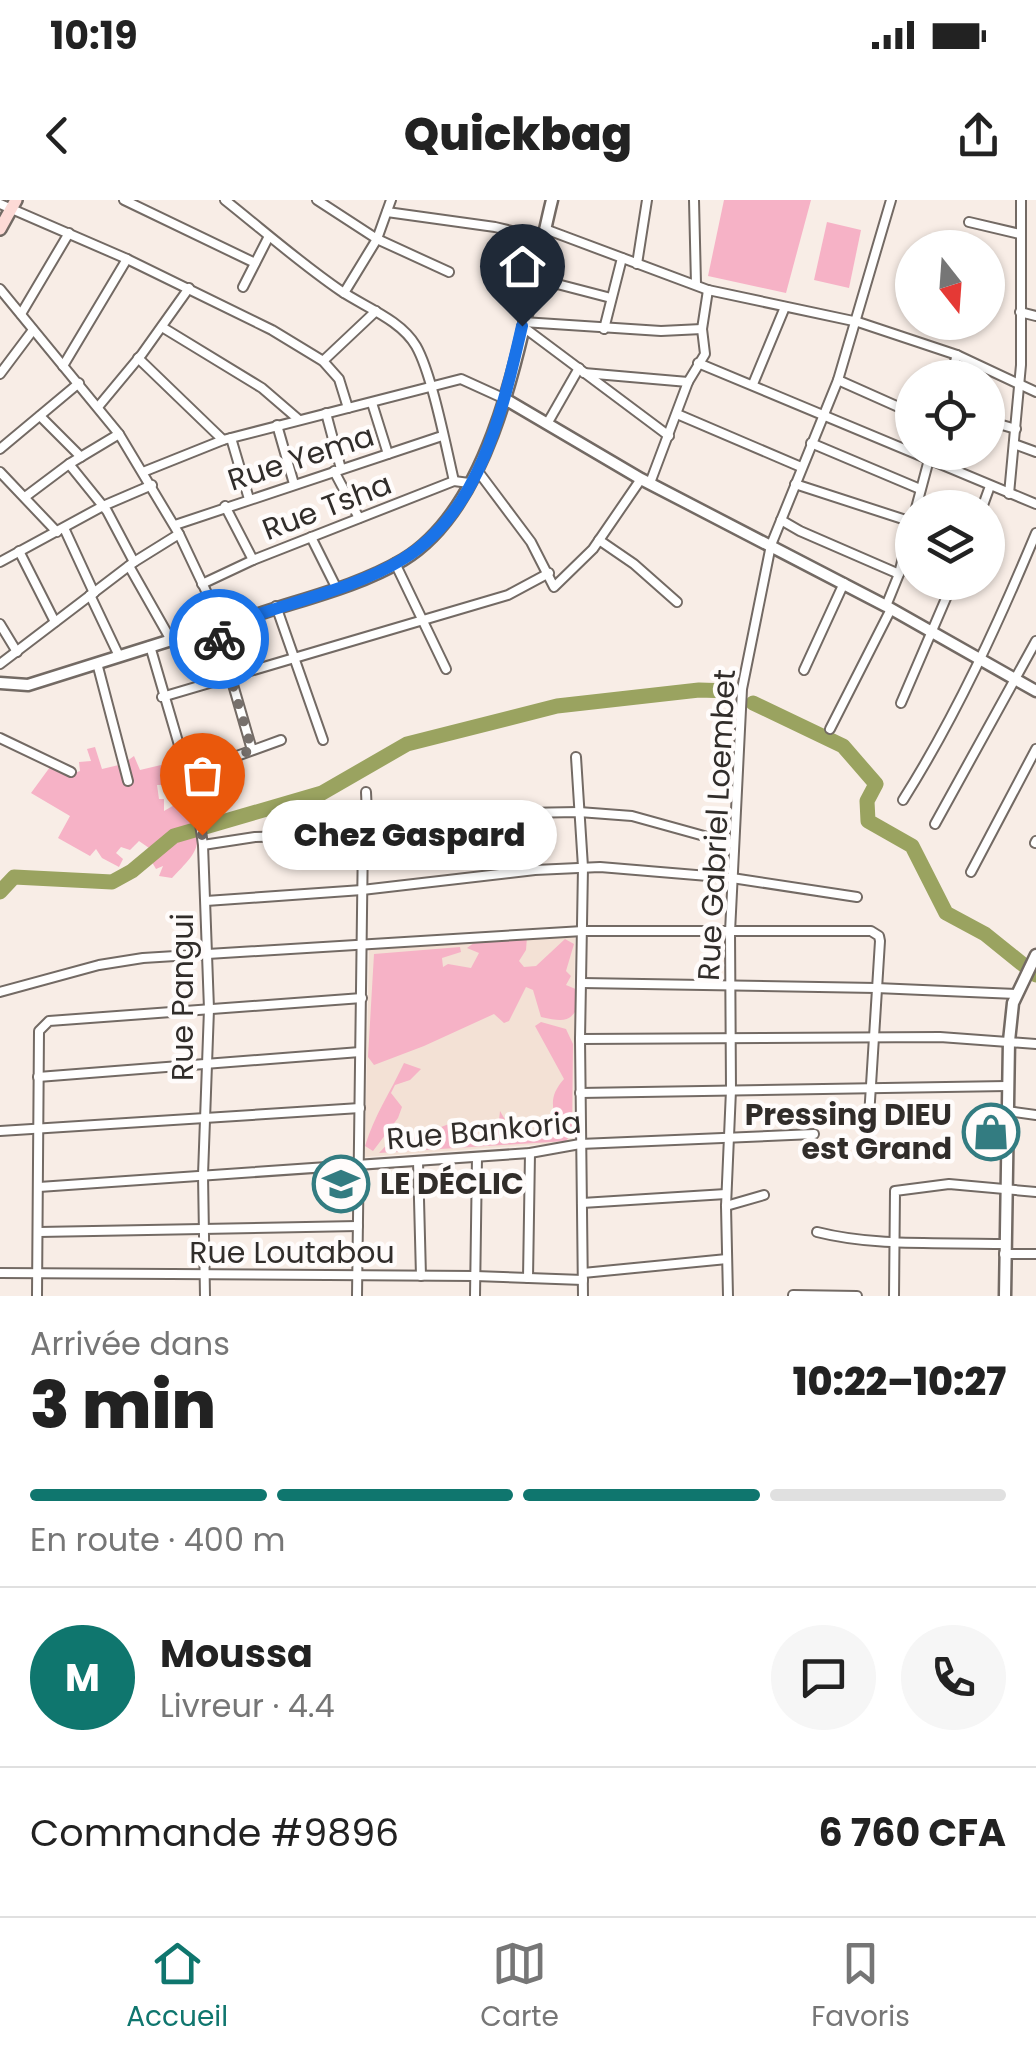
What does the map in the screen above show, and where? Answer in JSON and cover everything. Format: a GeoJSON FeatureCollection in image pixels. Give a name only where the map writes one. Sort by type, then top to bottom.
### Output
{"type":"FeatureCollection","features":[{"type":"Feature","properties":{"kind":"main road"},"geometry":{"type":"LineString","coordinates":[[0,230],[9,204]]}},
{"type":"Feature","properties":{"kind":"street"},"geometry":{"type":"LineString","coordinates":[[124,200],[254,263]]}},
{"type":"Feature","properties":{"kind":"street"},"geometry":{"type":"LineString","coordinates":[[225,200],[268,238],[344,293],[376,310],[413,341],[430,388],[454,481]]}},
{"type":"Feature","properties":{"kind":"street"},"geometry":{"type":"LineString","coordinates":[[316,200],[377,239],[449,272]]}},
{"type":"Feature","properties":{"kind":"street"},"geometry":{"type":"LineString","coordinates":[[344,293],[377,239],[391,200]]}},
{"type":"Feature","properties":{"kind":"street"},"geometry":{"type":"LineString","coordinates":[[0,683],[28,685],[336,587],[395,563],[440,531],[477,470],[506,399],[552,200]]}},
{"type":"Feature","properties":{"kind":"street"},"geometry":{"type":"LineString","coordinates":[[637,264],[647,200]]}},
{"type":"Feature","properties":{"kind":"street"},"geometry":{"type":"LineString","coordinates":[[694,200],[696,284]]}},
{"type":"Feature","properties":{"kind":"street","name":"Rue Gabriel Loembet"},"geometry":{"type":"LineString","coordinates":[[728,1296],[730,932],[742,690],[771,545],[838,380],[891,200]]}},
{"type":"Feature","properties":{"kind":"street"},"geometry":{"type":"LineString","coordinates":[[1010,494],[1020,384],[1022,200]]}},
{"type":"Feature","properties":{"kind":"street"},"geometry":{"type":"LineString","coordinates":[[9,204],[272,330],[323,362],[338,380],[348,408]]}},
{"type":"Feature","properties":{"kind":"street"},"geometry":{"type":"LineString","coordinates":[[388,212],[543,234],[708,290],[858,322],[957,355],[1036,392]]}},
{"type":"Feature","properties":{"kind":"street"},"geometry":{"type":"LineString","coordinates":[[969,222],[1020,234]]}},
{"type":"Feature","properties":{"kind":"street"},"geometry":{"type":"LineString","coordinates":[[21,314],[69,233]]}},
{"type":"Feature","properties":{"kind":"street"},"geometry":{"type":"LineString","coordinates":[[243,287],[268,238]]}},
{"type":"Feature","properties":{"kind":"street"},"geometry":{"type":"LineString","coordinates":[[604,329],[622,258]]}},
{"type":"Feature","properties":{"kind":"street"},"geometry":{"type":"LineString","coordinates":[[64,366],[128,259]]}},
{"type":"Feature","properties":{"kind":"street"},"geometry":{"type":"LineString","coordinates":[[534,278],[611,298]]}},
{"type":"Feature","properties":{"kind":"street"},"geometry":{"type":"LineString","coordinates":[[98,407],[188,288]]}},
{"type":"Feature","properties":{"kind":"street"},"geometry":{"type":"LineString","coordinates":[[0,289],[119,434],[177,529],[219,626],[252,750]]}},
{"type":"Feature","properties":{"kind":"street"},"geometry":{"type":"LineString","coordinates":[[477,470],[531,542],[554,586],[599,540],[645,481],[668,436],[688,382],[705,354],[702,328],[708,290]]}},
{"type":"Feature","properties":{"kind":"street"},"geometry":{"type":"LineString","coordinates":[[753,384],[785,307]]}},
{"type":"Feature","properties":{"kind":"street"},"geometry":{"type":"LineString","coordinates":[[323,362],[376,310]]}},
{"type":"Feature","properties":{"kind":"street"},"geometry":{"type":"LineString","coordinates":[[1020,312],[1036,316]]}},
{"type":"Feature","properties":{"kind":"street"},"geometry":{"type":"LineString","coordinates":[[523,324],[661,331],[702,328]]}},
{"type":"Feature","properties":{"kind":"street"},"geometry":{"type":"LineString","coordinates":[[523,324],[668,436]]}},
{"type":"Feature","properties":{"kind":"street"},"geometry":{"type":"LineString","coordinates":[[162,327],[262,388],[298,419]]}},
{"type":"Feature","properties":{"kind":"street"},"geometry":{"type":"LineString","coordinates":[[0,374],[33,330]]}},
{"type":"Feature","properties":{"kind":"street"},"geometry":{"type":"LineString","coordinates":[[955,360],[957,355]]}},
{"type":"Feature","properties":{"kind":"street"},"geometry":{"type":"LineString","coordinates":[[138,358],[227,439],[249,499]]}},
{"type":"Feature","properties":{"kind":"street"},"geometry":{"type":"LineString","coordinates":[[698,362],[895,442]]}},
{"type":"Feature","properties":{"kind":"street"},"geometry":{"type":"LineString","coordinates":[[581,370],[688,382]]}},
{"type":"Feature","properties":{"kind":"street"},"geometry":{"type":"LineString","coordinates":[[547,424],[581,370]]}},
{"type":"Feature","properties":{"kind":"street"},"geometry":{"type":"LineString","coordinates":[[143,472],[277,424],[461,380],[506,399],[645,481],[889,607],[1036,690]]}},
{"type":"Feature","properties":{"kind":"street"},"geometry":{"type":"LineString","coordinates":[[838,380],[895,405]]}},
{"type":"Feature","properties":{"kind":"street"},"geometry":{"type":"LineString","coordinates":[[0,450],[79,383]]}},
{"type":"Feature","properties":{"kind":"street"},"geometry":{"type":"LineString","coordinates":[[372,402],[388,454]]}},
{"type":"Feature","properties":{"kind":"street"},"geometry":{"type":"LineString","coordinates":[[326,413],[338,470],[359,518]]}},
{"type":"Feature","properties":{"kind":"street"},"geometry":{"type":"LineString","coordinates":[[677,414],[802,467]]}},
{"type":"Feature","properties":{"kind":"street"},"geometry":{"type":"LineString","coordinates":[[40,416],[81,457]]}},
{"type":"Feature","properties":{"kind":"street"},"geometry":{"type":"LineString","coordinates":[[277,424],[294,484]]}},
{"type":"Feature","properties":{"kind":"street"},"geometry":{"type":"LineString","coordinates":[[1005,425],[1016,428]]}},
{"type":"Feature","properties":{"kind":"street"},"geometry":{"type":"LineString","coordinates":[[25,497],[119,434]]}},
{"type":"Feature","properties":{"kind":"street","name":"Rue Yema"},"geometry":{"type":"LineString","coordinates":[[0,664],[177,529],[225,506],[442,436]]}},
{"type":"Feature","properties":{"kind":"street"},"geometry":{"type":"LineString","coordinates":[[811,443],[920,489],[926,470]]}},
{"type":"Feature","properties":{"kind":"street"},"geometry":{"type":"LineString","coordinates":[[1014,444],[1036,452]]}},
{"type":"Feature","properties":{"kind":"street"},"geometry":{"type":"LineString","coordinates":[[69,464],[103,506],[171,640]]}},
{"type":"Feature","properties":{"kind":"street"},"geometry":{"type":"LineString","coordinates":[[958,470],[1036,504]]}},
{"type":"Feature","properties":{"kind":"street"},"geometry":{"type":"LineString","coordinates":[[0,472],[60,530],[119,656]]}},
{"type":"Feature","properties":{"kind":"street","name":"Rue Tsha"},"geometry":{"type":"LineString","coordinates":[[202,584],[454,481],[469,483]]}},
{"type":"Feature","properties":{"kind":"street"},"geometry":{"type":"LineString","coordinates":[[794,484],[895,516]]}},
{"type":"Feature","properties":{"kind":"street"},"geometry":{"type":"LineString","coordinates":[[0,562],[103,506],[152,485]]}},
{"type":"Feature","properties":{"kind":"street"},"geometry":{"type":"LineString","coordinates":[[989,490],[990,486]]}},
{"type":"Feature","properties":{"kind":"street"},"geometry":{"type":"LineString","coordinates":[[225,506],[253,560]]}},
{"type":"Feature","properties":{"kind":"street"},"geometry":{"type":"LineString","coordinates":[[781,520],[800,532],[895,572]]}},
{"type":"Feature","properties":{"kind":"street"},"geometry":{"type":"LineString","coordinates":[[903,800],[927,763],[980,660],[1036,533]]}},
{"type":"Feature","properties":{"kind":"street"},"geometry":{"type":"LineString","coordinates":[[311,537],[336,587]]}},
{"type":"Feature","properties":{"kind":"street"},"geometry":{"type":"LineString","coordinates":[[599,540],[677,602]]}},
{"type":"Feature","properties":{"kind":"street"},"geometry":{"type":"LineString","coordinates":[[0,548],[10,557]]}},
{"type":"Feature","properties":{"kind":"street"},"geometry":{"type":"LineString","coordinates":[[20,552],[55,622]]}},
{"type":"Feature","properties":{"kind":"street"},"geometry":{"type":"LineString","coordinates":[[395,563],[446,669]]}},
{"type":"Feature","properties":{"kind":"street"},"geometry":{"type":"LineString","coordinates":[[162,697],[508,595],[550,574]]}},
{"type":"Feature","properties":{"kind":"street"},"geometry":{"type":"LineString","coordinates":[[804,670],[844,583]]}},
{"type":"Feature","properties":{"kind":"street"},"geometry":{"type":"LineString","coordinates":[[830,729],[895,589]]}},
{"type":"Feature","properties":{"kind":"street"},"geometry":{"type":"LineString","coordinates":[[901,702],[946,600]]}},
{"type":"Feature","properties":{"kind":"street"},"geometry":{"type":"LineString","coordinates":[[276,606],[324,740]]}},
{"type":"Feature","properties":{"kind":"street"},"geometry":{"type":"LineString","coordinates":[[0,624],[16,652]]}},
{"type":"Feature","properties":{"kind":"street"},"geometry":{"type":"LineString","coordinates":[[935,824],[1036,642]]}},
{"type":"Feature","properties":{"kind":"street","name":"Rue Pangui"},"geometry":{"type":"LineString","coordinates":[[150,646],[203,840],[209,1008],[203,1175],[205,1296]]}},
{"type":"Feature","properties":{"kind":"street"},"geometry":{"type":"LineString","coordinates":[[97,663],[128,781]]}},
{"type":"Feature","properties":{"kind":"street"},"geometry":{"type":"LineString","coordinates":[[0,738],[71,772]]}},
{"type":"Feature","properties":{"kind":"street"},"geometry":{"type":"LineString","coordinates":[[187,774],[282,740]]}},
{"type":"Feature","properties":{"kind":"street"},"geometry":{"type":"LineString","coordinates":[[971,872],[1036,749]]}},
{"type":"Feature","properties":{"kind":"street"},"geometry":{"type":"LineString","coordinates":[[576,757],[583,868],[583,1296]]}},
{"type":"Feature","properties":{"kind":"street"},"geometry":{"type":"LineString","coordinates":[[357,1296],[366,792]]}},
{"type":"Feature","properties":{"kind":"street"},"geometry":{"type":"LineString","coordinates":[[203,840],[432,832],[520,813],[579,812],[632,816],[733,844]]}},
{"type":"Feature","properties":{"kind":"street"},"geometry":{"type":"LineString","coordinates":[[206,901],[583,868],[732,878],[856,897]]}},
{"type":"Feature","properties":{"kind":"street"},"geometry":{"type":"LineString","coordinates":[[0,992],[142,958],[583,931],[876,932],[880,940],[869,1117]]}},
{"type":"Feature","properties":{"kind":"street"},"geometry":{"type":"LineString","coordinates":[[1005,1296],[1008,1041],[1019,988],[1036,956]]}},
{"type":"Feature","properties":{"kind":"street"},"geometry":{"type":"LineString","coordinates":[[582,983],[1019,988]]}},
{"type":"Feature","properties":{"kind":"street"},"geometry":{"type":"LineString","coordinates":[[37,1296],[39,1031],[49,1020],[362,998]]}},
{"type":"Feature","properties":{"kind":"street"},"geometry":{"type":"LineString","coordinates":[[580,1039],[940,1037],[1036,1044]]}},
{"type":"Feature","properties":{"kind":"street"},"geometry":{"type":"LineString","coordinates":[[38,1077],[360,1052]]}},
{"type":"Feature","properties":{"kind":"street"},"geometry":{"type":"LineString","coordinates":[[580,1093],[1007,1086]]}},
{"type":"Feature","properties":{"kind":"street"},"geometry":{"type":"LineString","coordinates":[[0,1131],[360,1108]]}},
{"type":"Feature","properties":{"kind":"street"},"geometry":{"type":"LineString","coordinates":[[1007,1111],[1036,1116]]}},
{"type":"Feature","properties":{"kind":"street","name":"Rue Bankoria"},"geometry":{"type":"LineString","coordinates":[[39,1186],[530,1153],[580,1144],[814,1134]]}},
{"type":"Feature","properties":{"kind":"street"},"geometry":{"type":"LineString","coordinates":[[528,1278],[530,1153]]}},
{"type":"Feature","properties":{"kind":"street"},"geometry":{"type":"LineString","coordinates":[[475,1296],[477,1157]]}},
{"type":"Feature","properties":{"kind":"street"},"geometry":{"type":"LineString","coordinates":[[418,1161],[421,1276]]}},
{"type":"Feature","properties":{"kind":"street"},"geometry":{"type":"LineString","coordinates":[[894,1296],[895,1191],[949,1184],[1036,1192]]}},
{"type":"Feature","properties":{"kind":"street"},"geometry":{"type":"LineString","coordinates":[[582,1203],[726,1194]]}},
{"type":"Feature","properties":{"kind":"street"},"geometry":{"type":"LineString","coordinates":[[726,1206],[764,1195]]}},
{"type":"Feature","properties":{"kind":"street"},"geometry":{"type":"LineString","coordinates":[[39,1232],[358,1226]]}},
{"type":"Feature","properties":{"kind":"street"},"geometry":{"type":"LineString","coordinates":[[816,1232],[1036,1254]]}},
{"type":"Feature","properties":{"kind":"street","name":"Rue Loutabou"},"geometry":{"type":"LineString","coordinates":[[0,1273],[583,1277],[727,1259]]}},
{"type":"Feature","properties":{"kind":"street"},"geometry":{"type":"LineString","coordinates":[[793,1295],[857,1296]]}},
{"type":"Feature","properties":{"kind":"shaded area"},"geometry":{"type":"Polygon","coordinates":[[[724,200],[811,200],[786,293],[708,276],[724,200]]]}},
{"type":"Feature","properties":{"kind":"shaded area"},"geometry":{"type":"Polygon","coordinates":[[[827,222],[861,230],[849,288],[814,280],[827,222]]]}},
{"type":"Feature","properties":{"kind":"shaded area"},"geometry":{"type":"Polygon","coordinates":[[[95,747],[102,769],[123,764],[134,756],[140,770],[161,765],[178,779],[179,787],[167,792],[164,785],[157,785],[159,799],[164,799],[164,811],[183,800],[190,803],[197,845],[172,878],[159,876],[163,866],[156,869],[149,857],[140,858],[149,848],[139,841],[130,850],[121,847],[116,853],[123,859],[119,867],[102,858],[96,849],[90,856],[58,838],[70,816],[31,793],[50,767],[67,769],[72,774],[80,771],[79,762],[91,761],[87,749],[95,747]]]}},
{"type":"Feature","properties":{"kind":"shaded area"},"geometry":{"type":"Polygon","coordinates":[[[575,934],[573,1142],[365,1157],[369,948],[575,934]]]}},
{"type":"Feature","properties":{"kind":"shaded area"},"geometry":{"type":"Polygon","coordinates":[[[527,937],[526,950],[519,961],[524,967],[536,966],[565,939],[574,944],[566,971],[571,976],[566,985],[585,993],[569,1018],[541,1017],[533,990],[526,987],[509,1021],[504,1023],[494,1014],[374,1065],[368,1057],[374,954],[460,947],[461,952],[442,958],[443,967],[448,964],[471,968],[479,953],[467,948],[475,942],[527,937]]]}},
{"type":"Feature","properties":{"kind":"shaded area"},"geometry":{"type":"Polygon","coordinates":[[[541,1022],[566,1029],[573,1044],[572,1133],[566,1141],[379,1153],[398,1133],[400,1143],[454,1122],[463,1129],[468,1144],[498,1130],[500,1111],[513,1133],[538,1131],[556,1121],[553,1099],[564,1079],[535,1026],[541,1022]]]}},
{"type":"Feature","properties":{"kind":"shaded area"},"geometry":{"type":"Polygon","coordinates":[[[404,1063],[421,1069],[410,1080],[395,1085],[391,1093],[402,1107],[373,1151],[365,1146],[369,1134],[404,1063]]]}},
{"type":"Feature","properties":{"kind":"waterway"},"geometry":{"type":"LineString","coordinates":[[0,892],[14,877],[112,882],[132,871],[174,836],[322,793],[407,744],[557,706],[699,690],[731,691]]}},
{"type":"Feature","properties":{"kind":"waterway"},"geometry":{"type":"LineString","coordinates":[[753,703],[843,746],[876,784],[867,801],[868,821],[912,846],[946,913],[985,934],[1036,975]]}},
{"type":"Feature","properties":{"kind":"way so far"},"geometry":{"type":"LineString","coordinates":[[202,835],[187,774],[252,750],[219,639]]}},
{"type":"Feature","properties":{"kind":"place","name":"Chez Gaspard"},"geometry":{"type":"Point","coordinates":[202,835]}},
{"type":"Feature","properties":{"kind":"place","name":"Pressing DIEU est Grand"},"geometry":{"type":"Point","coordinates":[991,1132]}},
{"type":"Feature","properties":{"kind":"place","name":"LE DÉCLIC"},"geometry":{"type":"Point","coordinates":[341,1184]}},
{"type":"Feature","properties":{"kind":"route"},"geometry":{"type":"LineString","coordinates":[[219,639],[216,626],[223,627],[370,575],[404,559],[440,531],[482,459],[506,399],[522,326]]}}]}
